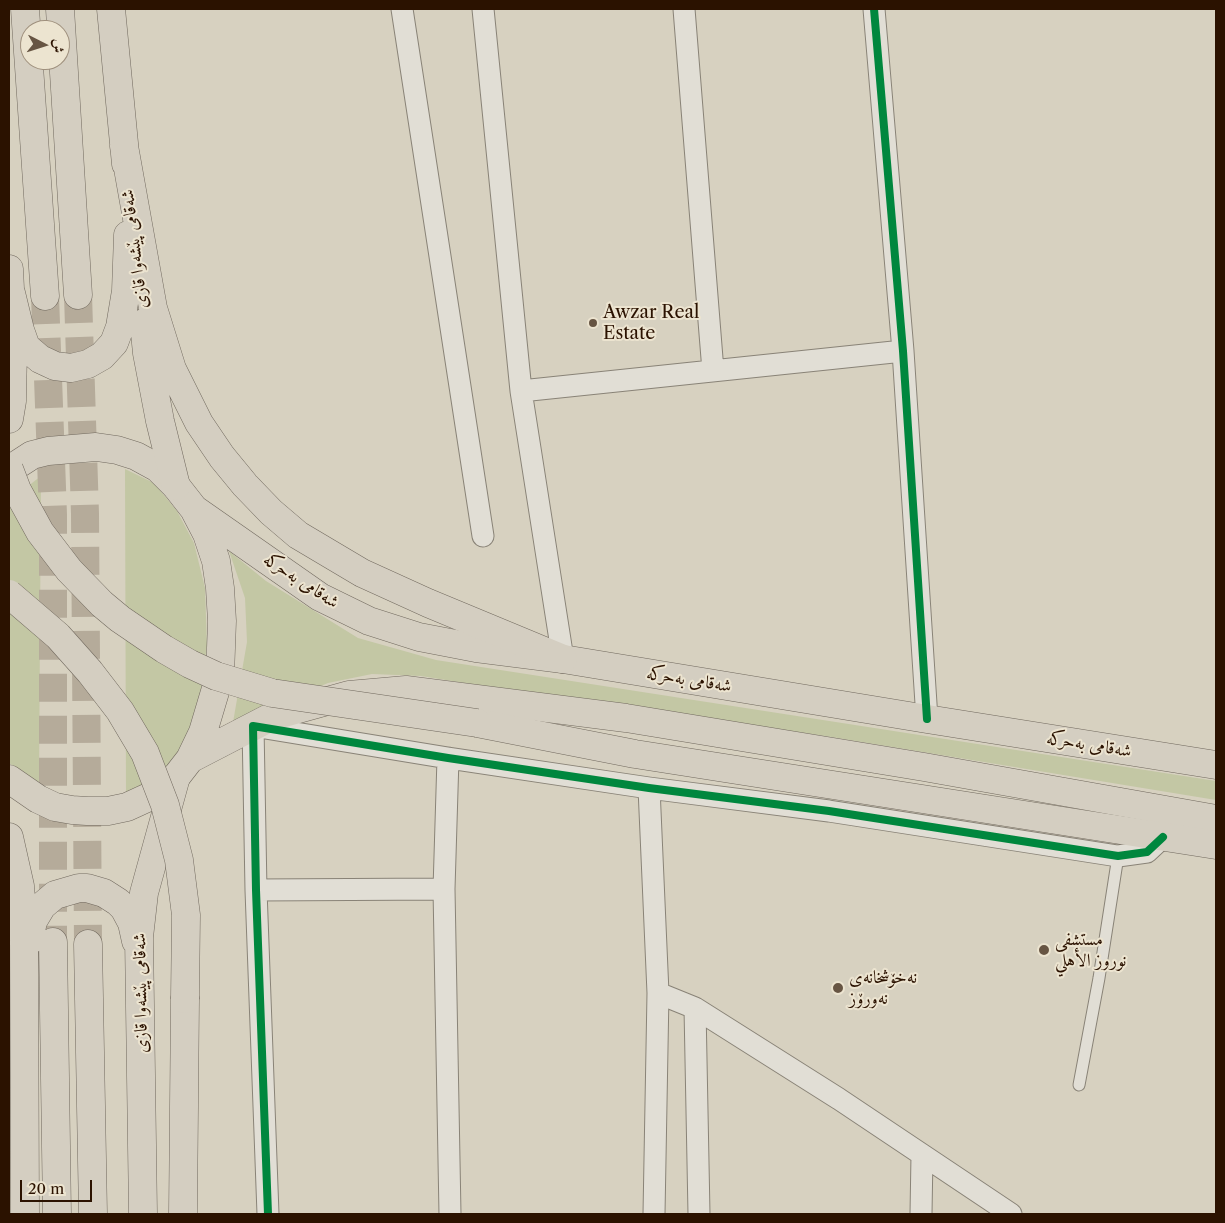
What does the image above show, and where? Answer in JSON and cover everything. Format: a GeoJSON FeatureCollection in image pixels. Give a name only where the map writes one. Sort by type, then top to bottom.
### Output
{"type":"FeatureCollection","features":[{"type":"Feature","properties":{"kind":"main road"},"geometry":{"type":"LineString","coordinates":[[25,9],[45,296]]}},
{"type":"Feature","properties":{"kind":"main road"},"geometry":{"type":"LineString","coordinates":[[60,9],[78,295]]}},
{"type":"Feature","properties":{"kind":"main road","name":"شەقامی پێشەوا قازی"},"geometry":{"type":"LineString","coordinates":[[111,9],[130,210],[147,352],[160,421],[176,486]]}},
{"type":"Feature","properties":{"kind":"main road"},"geometry":{"type":"LineString","coordinates":[[124,146],[153,308],[169,362],[199,423],[222,457],[245,485],[271,512],[298,534],[362,573],[428,603],[563,659]]}},
{"type":"Feature","properties":{"kind":"main road"},"geometry":{"type":"LineString","coordinates":[[10,280],[20,330],[26,347],[40,359],[55,366],[72,368],[88,364],[102,356],[114,343],[120,327],[126,290],[130,210]]}},
{"type":"Feature","properties":{"kind":"main road"},"geometry":{"type":"LineString","coordinates":[[9,419],[12,400],[13,349],[10,280]]}},
{"type":"Feature","properties":{"kind":"main road","name":"شەقامی پێشەوا قازی"},"geometry":{"type":"LineString","coordinates":[[9,470],[32,455],[48,451],[96,448],[117,450],[136,456],[158,468],[176,486],[194,509],[207,534],[216,561],[222,621],[220,676],[203,732],[183,768],[144,894],[139,937],[143,1214]]}},
{"type":"Feature","properties":{"kind":"main road"},"geometry":{"type":"LineString","coordinates":[[9,470],[17,490],[40,532],[69,570],[102,604],[120,619],[164,649],[190,664],[244,686],[272,693],[477,723],[635,754],[1216,846]]}},
{"type":"Feature","properties":{"kind":"main road","name":"شەقامی بەحرکە"},"geometry":{"type":"LineString","coordinates":[[194,509],[320,597],[369,621],[419,637],[476,648],[563,659],[1216,764]]}},
{"type":"Feature","properties":{"kind":"main road"},"geometry":{"type":"LineString","coordinates":[[9,594],[58,636],[90,672],[120,712],[145,753],[165,805],[179,860],[186,915],[183,1214]]}},
{"type":"Feature","properties":{"kind":"main road"},"geometry":{"type":"LineString","coordinates":[[183,768],[273,716],[349,695],[406,690],[626,718],[924,767],[1216,819]]}},
{"type":"Feature","properties":{"kind":"main road","name":"شەقامی پێشەوا قازی"},"geometry":{"type":"LineString","coordinates":[[9,779],[38,800],[55,806],[87,811],[108,810],[127,807],[151,796],[183,768]]}},
{"type":"Feature","properties":{"kind":"main road"},"geometry":{"type":"LineString","coordinates":[[9,837],[20,886],[24,936],[25,1214]]}},
{"type":"Feature","properties":{"kind":"main road"},"geometry":{"type":"LineString","coordinates":[[24,980],[33,921],[48,900],[71,889],[87,888],[104,892],[124,908],[132,923],[139,960]]}},
{"type":"Feature","properties":{"kind":"main road"},"geometry":{"type":"LineString","coordinates":[[54,942],[57,1214]]}},
{"type":"Feature","properties":{"kind":"main road"},"geometry":{"type":"LineString","coordinates":[[88,944],[93,1214]]}},
{"type":"Feature","properties":{"kind":"street"},"geometry":{"type":"LineString","coordinates":[[402,9],[483,536]]}},
{"type":"Feature","properties":{"kind":"street"},"geometry":{"type":"LineString","coordinates":[[483,9],[521,391],[563,659]]}},
{"type":"Feature","properties":{"kind":"street"},"geometry":{"type":"LineString","coordinates":[[684,9],[713,371]]}},
{"type":"Feature","properties":{"kind":"street"},"geometry":{"type":"LineString","coordinates":[[874,9],[903,351],[927,719]]}},
{"type":"Feature","properties":{"kind":"street"},"geometry":{"type":"LineString","coordinates":[[521,391],[903,351]]}},
{"type":"Feature","properties":{"kind":"street"},"geometry":{"type":"LineString","coordinates":[[268,1214],[256,890],[253,726],[448,758],[649,788],[828,811],[1118,856],[1147,852],[1163,837]]}},
{"type":"Feature","properties":{"kind":"street"},"geometry":{"type":"LineString","coordinates":[[448,758],[444,889],[450,1214]]}},
{"type":"Feature","properties":{"kind":"street"},"geometry":{"type":"LineString","coordinates":[[649,788],[658,993],[654,1214]]}},
{"type":"Feature","properties":{"kind":"street"},"geometry":{"type":"LineString","coordinates":[[256,890],[444,889]]}},
{"type":"Feature","properties":{"kind":"street"},"geometry":{"type":"LineString","coordinates":[[658,993],[695,1008],[839,1100],[1011,1214]]}},
{"type":"Feature","properties":{"kind":"street"},"geometry":{"type":"LineString","coordinates":[[695,1008],[699,1214]]}},
{"type":"Feature","properties":{"kind":"street"},"geometry":{"type":"LineString","coordinates":[[921,1214],[922,1155]]}},
{"type":"Feature","properties":{"kind":"lane"},"geometry":{"type":"LineString","coordinates":[[1078,1085],[1099,978],[1118,856]]}},
{"type":"Feature","properties":{"kind":"green space"},"geometry":{"type":"Polygon","coordinates":[[[125,469],[154,483],[177,511],[194,543],[205,588],[207,645],[201,691],[193,722],[167,776],[126,797],[125,469]]]}},
{"type":"Feature","properties":{"kind":"green space"},"geometry":{"type":"Polygon","coordinates":[[[41,476],[39,784],[9,763],[9,508],[18,494],[41,476]]]}},
{"type":"Feature","properties":{"kind":"green space"},"geometry":{"type":"Polygon","coordinates":[[[229,551],[266,581],[358,638],[436,660],[1216,781],[1216,800],[825,736],[551,697],[421,676],[372,674],[328,683],[271,707],[232,728],[247,642],[245,598],[229,551]]]}},
{"type":"Feature","properties":{"kind":"tunnel"},"geometry":{"type":"LineString","coordinates":[[78,295],[85,514],[88,944]]}},
{"type":"Feature","properties":{"kind":"tunnel"},"geometry":{"type":"LineString","coordinates":[[45,296],[53,515],[53,942]]}},
{"type":"Feature","properties":{"kind":"cycle path"},"geometry":{"type":"LineString","coordinates":[[874,9],[903,351],[927,719]]}},
{"type":"Feature","properties":{"kind":"cycle path"},"geometry":{"type":"LineString","coordinates":[[268,1214],[256,890],[253,726],[448,758],[649,788],[829,811],[1118,856],[1147,852],[1163,837]]}},
{"type":"Feature","properties":{"kind":"place","name":"Awzar Real Estate"},"geometry":{"type":"Point","coordinates":[593,323]}},
{"type":"Feature","properties":{"kind":"place","name":"مستشفى نوروز الأهلي"},"geometry":{"type":"Point","coordinates":[1044,950]}},
{"type":"Feature","properties":{"kind":"place","name":"نەخۆشخانەی نەورۆز"},"geometry":{"type":"Point","coordinates":[838,988]}}]}
